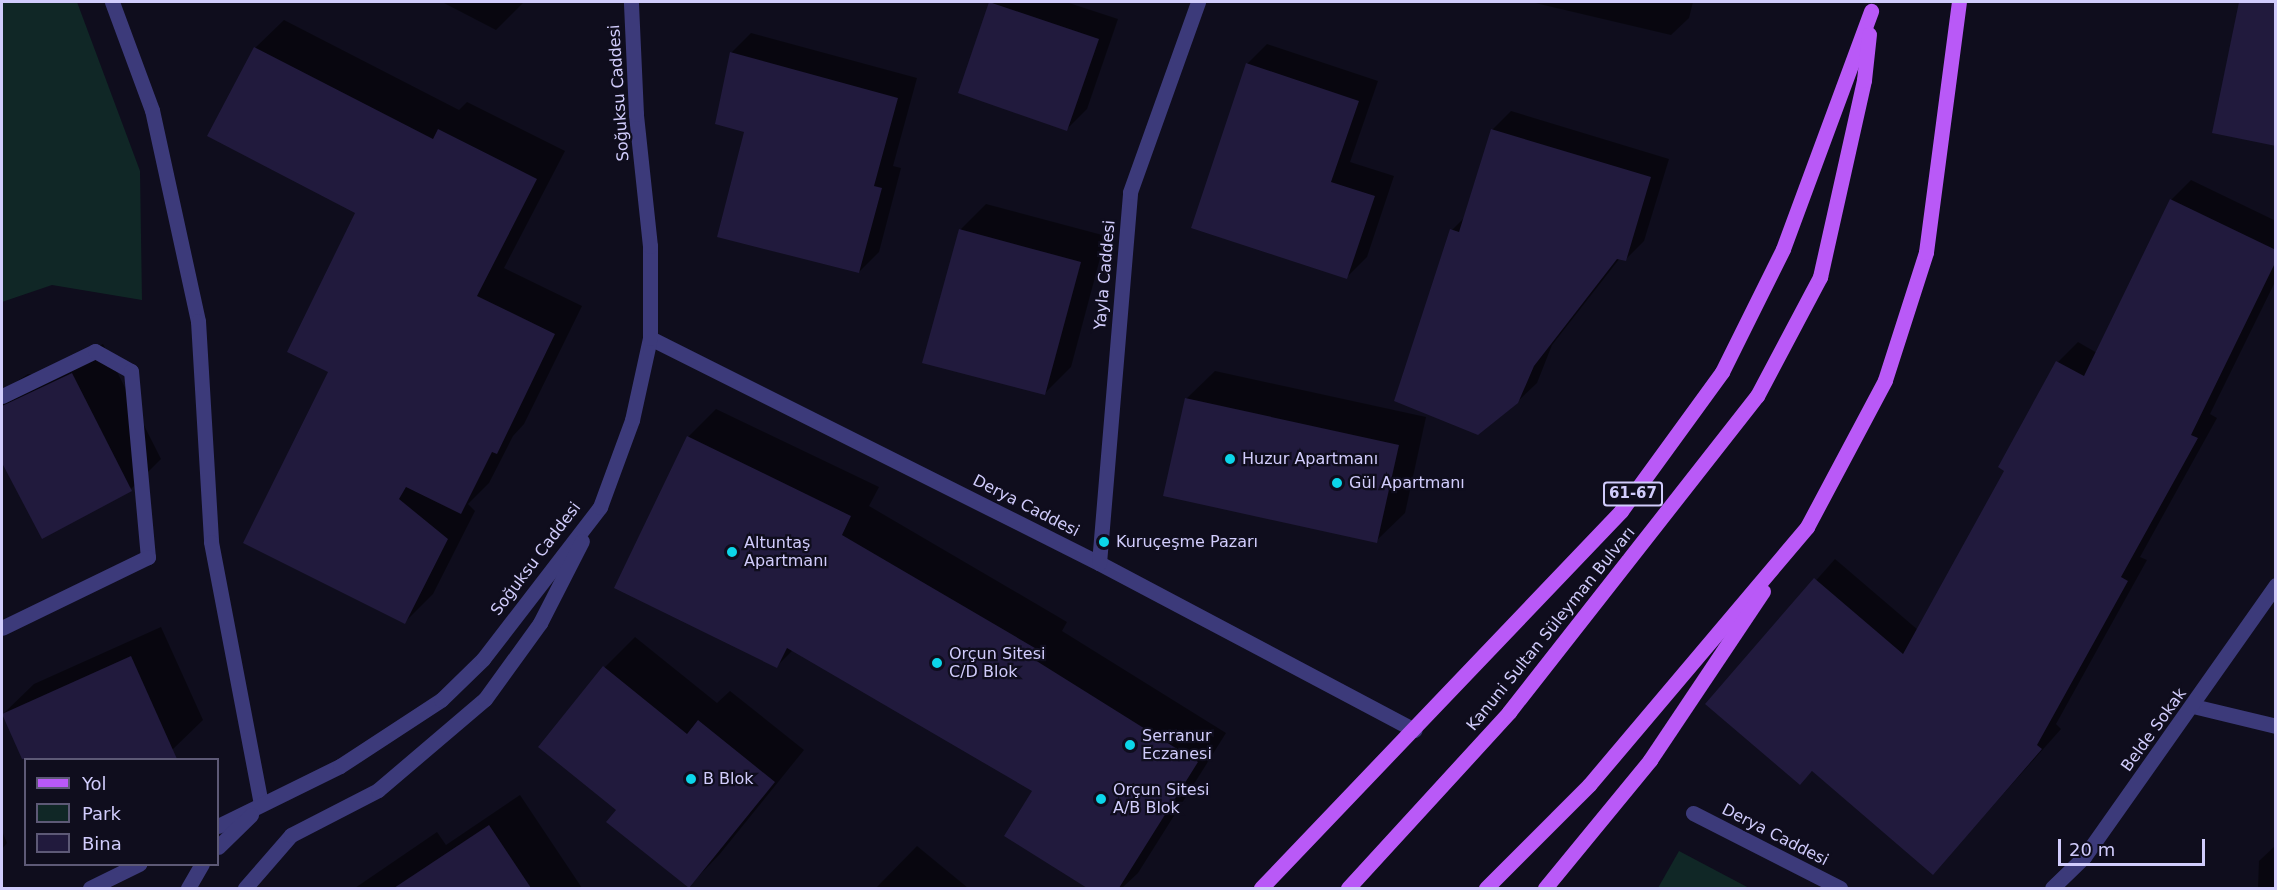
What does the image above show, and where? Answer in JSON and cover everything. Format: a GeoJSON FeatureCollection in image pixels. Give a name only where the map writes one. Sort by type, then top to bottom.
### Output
{"type":"FeatureCollection","features":[{"type":"Feature","properties":{"kind":"main road"},"geometry":{"type":"LineString","coordinates":[[1545,888],[1650,760],[1807,527],[1885,380],[1926,252],[1959,2]]}},
{"type":"Feature","properties":{"kind":"main road","name":"61-67"},"geometry":{"type":"LineString","coordinates":[[1261,888],[1621,512],[1722,372],[1783,249],[1872,6]]}},
{"type":"Feature","properties":{"kind":"main road","name":"Kanuni Sultan Süleyman Bulvarı"},"geometry":{"type":"LineString","coordinates":[[1348,888],[1509,712],[1758,396],[1820,278],[1864,80],[1872,6]]}},
{"type":"Feature","properties":{"kind":"main road"},"geometry":{"type":"LineString","coordinates":[[1486,888],[1589,785],[1807,527]]}},
{"type":"Feature","properties":{"kind":"street"},"geometry":{"type":"LineString","coordinates":[[112,2],[152,110],[198,321],[211,542],[261,804],[219,846]]}},
{"type":"Feature","properties":{"kind":"street","name":"Soğuksu Caddesi"},"geometry":{"type":"LineString","coordinates":[[219,825],[340,766],[441,700],[483,660],[600,507],[632,420],[650,338],[650,246],[636,114],[631,2]]}},
{"type":"Feature","properties":{"kind":"street","name":"Yayla Caddesi"},"geometry":{"type":"LineString","coordinates":[[1099,563],[1130,192],[1198,2]]}},
{"type":"Feature","properties":{"kind":"street","name":"Derya Caddesi"},"geometry":{"type":"LineString","coordinates":[[650,338],[1099,563],[1414,730]]}},
{"type":"Feature","properties":{"kind":"street"},"geometry":{"type":"LineString","coordinates":[[2,396],[95,351],[131,371],[148,557],[2,628]]}},
{"type":"Feature","properties":{"kind":"street"},"geometry":{"type":"LineString","coordinates":[[245,888],[291,835],[378,790],[485,699],[540,622],[600,507]]}},
{"type":"Feature","properties":{"kind":"street","name":"Belde Sokak"},"geometry":{"type":"LineString","coordinates":[[2052,888],[2084,857],[2193,706],[2276,585]]}},
{"type":"Feature","properties":{"kind":"street"},"geometry":{"type":"LineString","coordinates":[[2193,706],[2276,726]]}},
{"type":"Feature","properties":{"kind":"street","name":"Derya Caddesi"},"geometry":{"type":"LineString","coordinates":[[1693,813],[1840,888]]}},
{"type":"Feature","properties":{"kind":"street"},"geometry":{"type":"LineString","coordinates":[[90,888],[135,866]]}},
{"type":"Feature","properties":{"kind":"street"},"geometry":{"type":"LineString","coordinates":[[188,888],[201,866]]}},
{"type":"Feature","properties":{"kind":"green space"},"geometry":{"type":"Polygon","coordinates":[[[2,2],[77,2],[140,171],[142,300],[52,285],[2,302],[2,2]]]}},
{"type":"Feature","properties":{"kind":"green space"},"geometry":{"type":"Polygon","coordinates":[[[1679,851],[1749,888],[1658,888],[1679,851]]]}},
{"type":"Feature","properties":{"kind":"building"},"geometry":{"type":"Polygon","coordinates":[[[989,2],[1099,39],[1067,131],[958,93],[989,2]]]}},
{"type":"Feature","properties":{"kind":"building"},"geometry":{"type":"Polygon","coordinates":[[[2239,2],[2276,2],[2276,146],[2212,133],[2239,2]]]}},
{"type":"Feature","properties":{"kind":"building"},"geometry":{"type":"Polygon","coordinates":[[[254,47],[433,139],[438,129],[537,179],[477,296],[555,334],[497,454],[492,452],[461,514],[406,487],[399,499],[448,539],[405,624],[243,543],[328,372],[287,352],[355,213],[207,136],[254,47]]]}},
{"type":"Feature","properties":{"kind":"building"},"geometry":{"type":"Polygon","coordinates":[[[730,52],[898,98],[874,186],[882,188],[859,273],[717,237],[744,132],[715,124],[730,52]]]}},
{"type":"Feature","properties":{"kind":"building"},"geometry":{"type":"Polygon","coordinates":[[[1246,63],[1359,101],[1331,182],[1375,196],[1347,279],[1191,228],[1246,63]]]}},
{"type":"Feature","properties":{"kind":"building"},"geometry":{"type":"Polygon","coordinates":[[[1491,129],[1651,177],[1626,261],[1617,259],[1534,366],[1518,403],[1478,435],[1394,401],[1450,229],[1459,232],[1491,129]]]}},
{"type":"Feature","properties":{"kind":"building"},"geometry":{"type":"Polygon","coordinates":[[[2170,199],[2276,250],[2276,261],[2191,435],[2198,438],[2121,577],[2128,581],[2037,745],[2042,749],[1933,875],[1812,771],[1800,785],[1705,704],[1814,578],[1903,654],[2004,471],[1998,467],[2056,361],[2084,376],[2170,199]]]}},
{"type":"Feature","properties":{"kind":"building"},"geometry":{"type":"Polygon","coordinates":[[[959,229],[1081,262],[1045,395],[922,363],[959,229]]]}},
{"type":"Feature","properties":{"kind":"building"},"geometry":{"type":"Polygon","coordinates":[[[72,373],[132,491],[42,539],[2,463],[2,406],[72,373]]]}},
{"type":"Feature","properties":{"kind":"building"},"geometry":{"type":"Polygon","coordinates":[[[1185,398],[1399,445],[1377,543],[1163,496],[1185,398]]]}},
{"type":"Feature","properties":{"kind":"building"},"geometry":{"type":"Polygon","coordinates":[[[687,436],[851,516],[842,535],[1040,651],[1035,660],[1198,762],[1119,888],[1087,888],[1004,836],[1032,791],[787,648],[777,668],[614,588],[687,436]]]}},
{"type":"Feature","properties":{"kind":"building"},"geometry":{"type":"Polygon","coordinates":[[[131,656],[177,758],[22,759],[2,714],[131,656]]]}},
{"type":"Feature","properties":{"kind":"building","name":"B Blok"},"geometry":{"type":"Polygon","coordinates":[[[603,666],[687,734],[698,720],[775,782],[689,888],[606,822],[616,810],[538,747],[603,666]]]}},
{"type":"Feature","properties":{"kind":"building"},"geometry":{"type":"Polygon","coordinates":[[[489,825],[531,888],[394,888],[489,825]]]}},
{"type":"Feature","properties":{"kind":"place","name":"Huzur Apartmanı"},"geometry":{"type":"Point","coordinates":[1230,459]}},
{"type":"Feature","properties":{"kind":"place","name":"Gül Apartmanı"},"geometry":{"type":"Point","coordinates":[1337,483]}},
{"type":"Feature","properties":{"kind":"place","name":"Kuruçeşme Pazarı"},"geometry":{"type":"Point","coordinates":[1104,542]}},
{"type":"Feature","properties":{"kind":"place","name":"Altuntaş Apartmanı"},"geometry":{"type":"Point","coordinates":[732,552]}},
{"type":"Feature","properties":{"kind":"place","name":"Orçun Sitesi C/D Blok"},"geometry":{"type":"Point","coordinates":[937,663]}},
{"type":"Feature","properties":{"kind":"place","name":"Serranur Eczanesi"},"geometry":{"type":"Point","coordinates":[1130,745]}},
{"type":"Feature","properties":{"kind":"place","name":"B Blok"},"geometry":{"type":"Point","coordinates":[691,779]}},
{"type":"Feature","properties":{"kind":"place","name":"Orçun Sitesi A/B Blok"},"geometry":{"type":"Point","coordinates":[1101,799]}}]}
